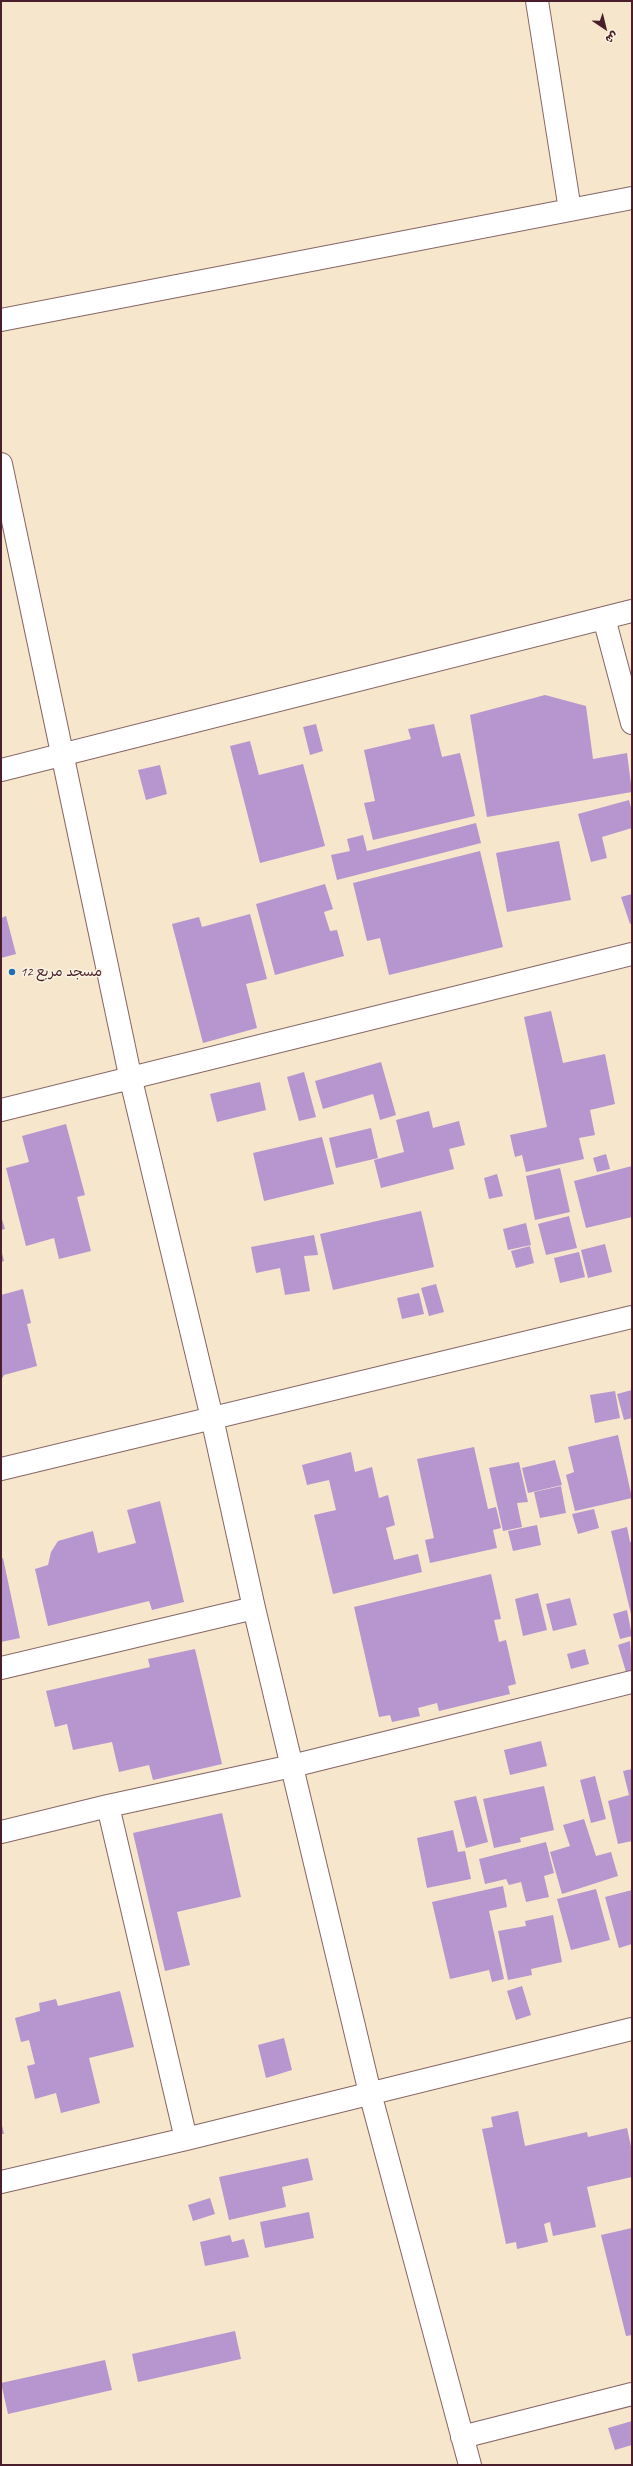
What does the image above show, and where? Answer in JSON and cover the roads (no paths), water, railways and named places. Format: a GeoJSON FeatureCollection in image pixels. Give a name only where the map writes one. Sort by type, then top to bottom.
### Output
{"type":"FeatureCollection","features":[{"type":"Feature","properties":{"kind":"street"},"geometry":{"type":"LineString","coordinates":[[536,1],[570,210]]}},
{"type":"Feature","properties":{"kind":"street"},"geometry":{"type":"LineString","coordinates":[[1,320],[632,198]]}},
{"type":"Feature","properties":{"kind":"street"},"geometry":{"type":"LineString","coordinates":[[1,464],[131,1080],[212,1418],[254,1608],[370,2093],[470,2465]]}},
{"type":"Feature","properties":{"kind":"street"},"geometry":{"type":"LineString","coordinates":[[1,770],[632,611]]}},
{"type":"Feature","properties":{"kind":"street"},"geometry":{"type":"LineString","coordinates":[[604,618],[632,723]]}},
{"type":"Feature","properties":{"kind":"street"},"geometry":{"type":"LineString","coordinates":[[1,1110],[131,1080],[632,954]]}},
{"type":"Feature","properties":{"kind":"street"},"geometry":{"type":"LineString","coordinates":[[1,1469],[632,1317]]}},
{"type":"Feature","properties":{"kind":"street"},"geometry":{"type":"LineString","coordinates":[[1,1668],[254,1608]]}},
{"type":"Feature","properties":{"kind":"street"},"geometry":{"type":"LineString","coordinates":[[1,1832],[108,1806],[292,1766],[632,1682]]}},
{"type":"Feature","properties":{"kind":"street"},"geometry":{"type":"LineString","coordinates":[[108,1806],[186,2139]]}},
{"type":"Feature","properties":{"kind":"street"},"geometry":{"type":"LineString","coordinates":[[1,2182],[186,2139],[632,2029]]}},
{"type":"Feature","properties":{"kind":"street"},"geometry":{"type":"LineString","coordinates":[[462,2437],[632,2394]]}},
{"type":"Feature","properties":{"kind":"place","name":"مسجد مربع 12"},"geometry":{"type":"Point","coordinates":[12,972]}}]}
